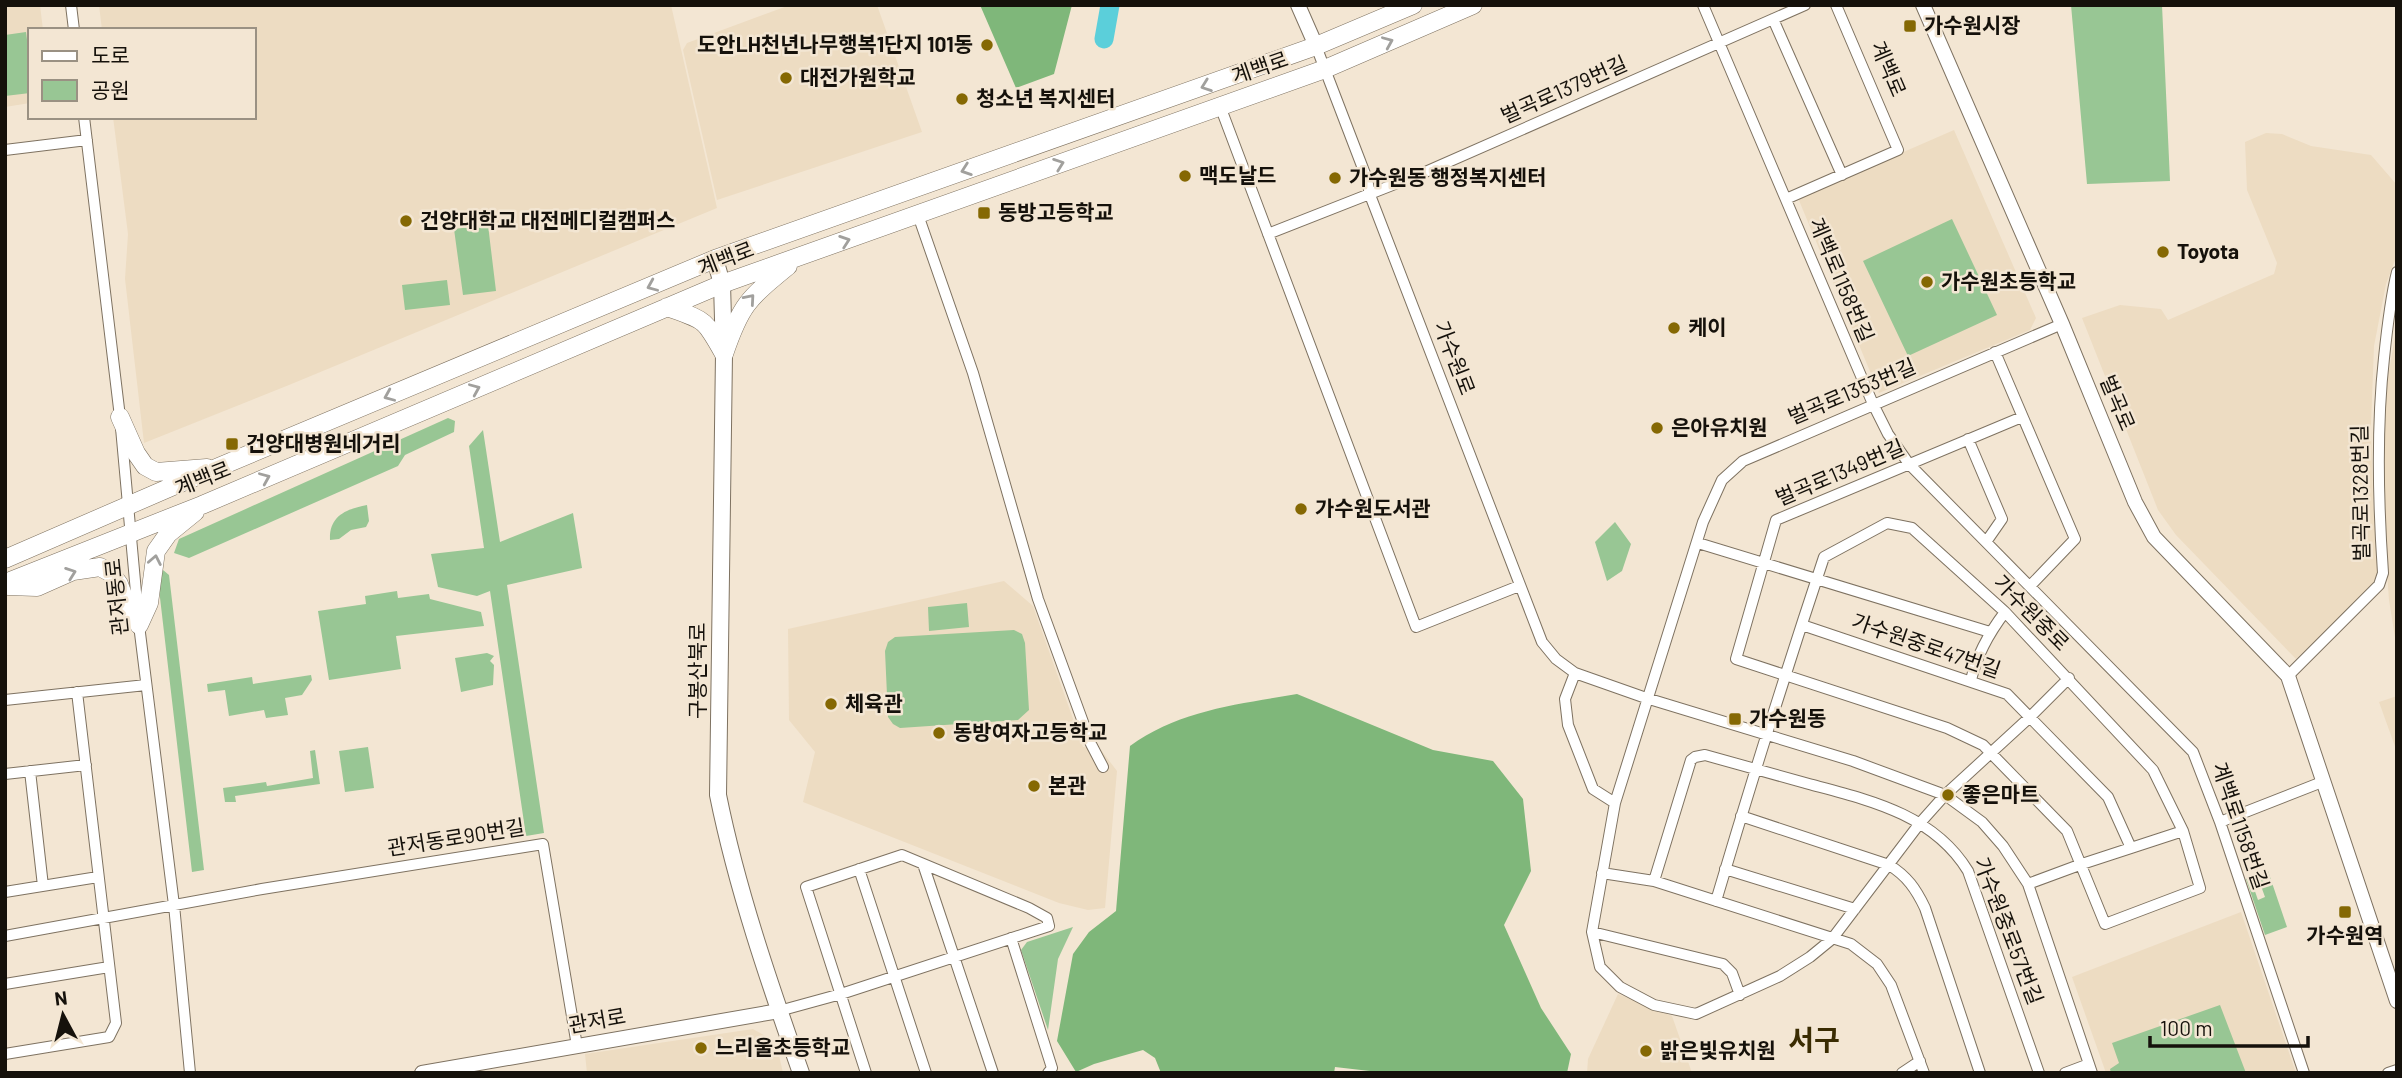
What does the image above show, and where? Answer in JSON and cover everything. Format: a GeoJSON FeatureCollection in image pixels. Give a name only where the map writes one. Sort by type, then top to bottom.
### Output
{"type":"FeatureCollection","features":[{"type":"Feature","properties":{"kind":"main road","name":"계백로"},"geometry":{"type":"LineString","coordinates":[[5,559],[715,259],[1316,46],[1413,5]]}},
{"type":"Feature","properties":{"kind":"main road","name":"계백로"},"geometry":{"type":"LineString","coordinates":[[5,584],[202,505],[722,284],[1325,69],[1473,5]]}},
{"type":"Feature","properties":{"kind":"main road"},"geometry":{"type":"LineString","coordinates":[[724,354],[741,310],[755,292],[797,258]]}},
{"type":"Feature","properties":{"kind":"main road","name":"구봉산북로"},"geometry":{"type":"LineString","coordinates":[[715,259],[722,284],[724,354],[718,795],[726,837],[779,1011],[801,1073]]}},
{"type":"Feature","properties":{"kind":"main road"},"geometry":{"type":"LineString","coordinates":[[667,307],[703,320],[724,354]]}},
{"type":"Feature","properties":{"kind":"main road"},"geometry":{"type":"LineString","coordinates":[[120,416],[136,453],[145,466],[156,472],[218,468]]}},
{"type":"Feature","properties":{"kind":"main road"},"geometry":{"type":"LineString","coordinates":[[139,625],[149,603],[154,561],[160,542],[202,505]]}},
{"type":"Feature","properties":{"kind":"main road"},"geometry":{"type":"LineString","coordinates":[[5,584],[37,587],[73,571],[100,567],[111,573],[119,584],[139,625]]}},
{"type":"Feature","properties":{"kind":"street"},"geometry":{"type":"LineString","coordinates":[[71,5],[74,28]]}},
{"type":"Feature","properties":{"kind":"street"},"geometry":{"type":"LineString","coordinates":[[1298,5],[1316,46]]}},
{"type":"Feature","properties":{"kind":"street","name":"계백로1158번길"},"geometry":{"type":"LineString","coordinates":[[1703,5],[1888,434],[1909,464],[2193,752],[2220,822],[2304,1073]]}},
{"type":"Feature","properties":{"kind":"street","name":"벌곡로1379번길"},"geometry":{"type":"LineString","coordinates":[[1268,234],[1370,195],[1805,5]]}},
{"type":"Feature","properties":{"kind":"street","name":"계백로"},"geometry":{"type":"LineString","coordinates":[[1836,5],[1898,150],[1842,175]]}},
{"type":"Feature","properties":{"kind":"street","name":"벌곡로"},"geometry":{"type":"LineString","coordinates":[[1923,5],[2062,324],[2135,502],[2154,537],[2288,676],[2397,1001]]}},
{"type":"Feature","properties":{"kind":"street"},"geometry":{"type":"LineString","coordinates":[[1773,19],[1842,175],[1786,199]]}},
{"type":"Feature","properties":{"kind":"street","name":"가수원로"},"geometry":{"type":"LineString","coordinates":[[1316,46],[1367,179],[1370,195],[1542,642],[1556,659],[1575,673],[1646,698],[1853,761],[1945,795],[1983,822],[2028,884],[2091,1069],[2065,1073]]}},
{"type":"Feature","properties":{"kind":"street"},"geometry":{"type":"LineString","coordinates":[[1220,106],[1416,627],[1519,586]]}},
{"type":"Feature","properties":{"kind":"street","name":"관저동로"},"geometry":{"type":"LineString","coordinates":[[84,119],[120,416],[139,625],[174,905],[190,1073]]}},
{"type":"Feature","properties":{"kind":"street"},"geometry":{"type":"LineString","coordinates":[[5,150],[87,140]]}},
{"type":"Feature","properties":{"kind":"street"},"geometry":{"type":"LineString","coordinates":[[918,215],[973,373],[1038,599],[1091,744],[1104,767]]}},
{"type":"Feature","properties":{"kind":"street","name":"벌곡로1328번길"},"geometry":{"type":"LineString","coordinates":[[2288,676],[2371,594],[2379,585],[2383,573],[2377,490],[2377,430],[2388,317],[2397,272]]}},
{"type":"Feature","properties":{"kind":"street","name":"벌곡로1353번길"},"geometry":{"type":"LineString","coordinates":[[1591,932],[1615,803],[1703,522],[1722,480],[1743,461],[2062,324]]}},
{"type":"Feature","properties":{"kind":"street"},"geometry":{"type":"LineString","coordinates":[[1995,352],[2075,539],[2029,586]]}},
{"type":"Feature","properties":{"kind":"street","name":"벌곡로1349번길"},"geometry":{"type":"LineString","coordinates":[[1785,674],[1736,659],[1776,520],[2022,416]]}},
{"type":"Feature","properties":{"kind":"street"},"geometry":{"type":"LineString","coordinates":[[1968,439],[2002,519],[1986,542]]}},
{"type":"Feature","properties":{"kind":"street","name":"가수원중로"},"geometry":{"type":"LineString","coordinates":[[1716,901],[1765,734],[1824,557],[1887,523],[1912,527],[2005,612],[2153,770],[2183,831],[2200,888],[2105,925],[2082,864]]}},
{"type":"Feature","properties":{"kind":"street","name":"가수원중로"},"geometry":{"type":"LineString","coordinates":[[1698,543],[1990,632]]}},
{"type":"Feature","properties":{"kind":"street"},"geometry":{"type":"LineString","coordinates":[[1971,680],[1975,662],[1990,632],[2005,612]]}},
{"type":"Feature","properties":{"kind":"street","name":"가수원중로47번길"},"geometry":{"type":"LineString","coordinates":[[1802,625],[2007,694],[2108,797],[2131,848]]}},
{"type":"Feature","properties":{"kind":"street"},"geometry":{"type":"LineString","coordinates":[[1575,673],[1565,699],[1567,725],[1593,789],[1615,803]]}},
{"type":"Feature","properties":{"kind":"street"},"geometry":{"type":"LineString","coordinates":[[1785,674],[1947,727],[1983,745],[2067,831],[2082,864]]}},
{"type":"Feature","properties":{"kind":"street"},"geometry":{"type":"LineString","coordinates":[[1740,995],[1732,973],[1723,964],[1591,932],[1600,967],[1620,987],[1654,1005],[1696,1014],[1740,995],[1780,976],[1832,939],[1920,823],[1945,795],[2030,718],[2068,678]]}},
{"type":"Feature","properties":{"kind":"street"},"geometry":{"type":"LineString","coordinates":[[5,700],[146,685]]}},
{"type":"Feature","properties":{"kind":"street"},"geometry":{"type":"LineString","coordinates":[[5,1054],[109,1037],[116,1023],[77,692]]}},
{"type":"Feature","properties":{"kind":"street","name":"가수원중로57번길"},"geometry":{"type":"LineString","coordinates":[[1654,881],[1691,760],[1695,757],[1705,755],[1894,809],[1920,823],[1956,851],[1968,871],[2039,1073]]}},
{"type":"Feature","properties":{"kind":"street"},"geometry":{"type":"LineString","coordinates":[[5,774],[86,765]]}},
{"type":"Feature","properties":{"kind":"street"},"geometry":{"type":"LineString","coordinates":[[30,771],[43,886]]}},
{"type":"Feature","properties":{"kind":"street"},"geometry":{"type":"LineString","coordinates":[[2220,822],[2322,782]]}},
{"type":"Feature","properties":{"kind":"street"},"geometry":{"type":"LineString","coordinates":[[1741,816],[1888,865],[1907,878],[1925,908],[1980,1073]]}},
{"type":"Feature","properties":{"kind":"street"},"geometry":{"type":"LineString","coordinates":[[2028,884],[2183,831]]}},
{"type":"Feature","properties":{"kind":"street","name":"관저동로90번길"},"geometry":{"type":"LineString","coordinates":[[174,905],[543,844],[577,1046]]}},
{"type":"Feature","properties":{"kind":"street"},"geometry":{"type":"LineString","coordinates":[[779,1011],[841,994],[1049,926],[1047,918],[902,855],[806,887],[841,994],[866,1073]]}},
{"type":"Feature","properties":{"kind":"street"},"geometry":{"type":"LineString","coordinates":[[923,864],[993,1073]]}},
{"type":"Feature","properties":{"kind":"street"},"geometry":{"type":"LineString","coordinates":[[859,869],[926,1073]]}},
{"type":"Feature","properties":{"kind":"street"},"geometry":{"type":"LineString","coordinates":[[1725,869],[1855,909]]}},
{"type":"Feature","properties":{"kind":"street"},"geometry":{"type":"LineString","coordinates":[[1602,873],[1654,881],[1851,944],[1877,964],[1891,985],[1924,1073]]}},
{"type":"Feature","properties":{"kind":"street"},"geometry":{"type":"LineString","coordinates":[[5,892],[98,877]]}},
{"type":"Feature","properties":{"kind":"street"},"geometry":{"type":"LineString","coordinates":[[5,936],[174,905]]}},
{"type":"Feature","properties":{"kind":"street"},"geometry":{"type":"LineString","coordinates":[[1011,938],[1052,1068],[1048,1073]]}},
{"type":"Feature","properties":{"kind":"street"},"geometry":{"type":"LineString","coordinates":[[5,984],[109,967]]}},
{"type":"Feature","properties":{"kind":"street","name":"관저로"},"geometry":{"type":"LineString","coordinates":[[422,1073],[779,1011]]}},
{"type":"Feature","properties":{"kind":"street"},"geometry":{"type":"LineString","coordinates":[[1902,1073],[1920,1061]]}},
{"type":"Feature","properties":{"kind":"street"},"geometry":{"type":"LineString","coordinates":[[2388,1073],[2397,1070]]}},
{"type":"Feature","properties":{"kind":"shaded area"},"geometry":{"type":"Polygon","coordinates":[[[5,5],[40,5],[43,28],[28,28],[28,103],[5,107],[5,5]]]}},
{"type":"Feature","properties":{"kind":"shaded area","name":"건양대학교 대전메디컬캠퍼스"},"geometry":{"type":"Polygon","coordinates":[[[99,5],[671,5],[717,208],[144,443],[125,279],[128,234],[113,119],[256,119],[256,28],[102,28],[99,5]]]}},
{"type":"Feature","properties":{"kind":"shaded area"},"geometry":{"type":"Polygon","coordinates":[[[790,5],[877,5],[922,132],[717,200],[683,50],[687,43],[790,5]]]}},
{"type":"Feature","properties":{"kind":"shaded area","name":"가수원초등학교"},"geometry":{"type":"Polygon","coordinates":[[[1954,130],[2036,318],[2030,330],[1879,393],[1798,198],[1954,130]]]}},
{"type":"Feature","properties":{"kind":"shaded area"},"geometry":{"type":"Polygon","coordinates":[[[2266,133],[2282,134],[2311,146],[2371,155],[2397,185],[2397,255],[2386,284],[2374,346],[2371,425],[2378,572],[2371,587],[2296,659],[2176,535],[2158,510],[2082,318],[2120,305],[2161,309],[2168,320],[2274,274],[2277,263],[2247,190],[2245,142],[2266,133]]]}},
{"type":"Feature","properties":{"kind":"shaded area"},"geometry":{"type":"Polygon","coordinates":[[[2397,324],[2397,650],[2389,600],[2381,489],[2382,413],[2397,324]]]}},
{"type":"Feature","properties":{"kind":"shaded area","name":"동방여자고등학교"},"geometry":{"type":"Polygon","coordinates":[[[1004,581],[1033,606],[1083,747],[1101,750],[1117,771],[1105,908],[1088,910],[1059,903],[803,802],[815,752],[789,720],[788,629],[1004,581]]]}},
{"type":"Feature","properties":{"kind":"shaded area"},"geometry":{"type":"Polygon","coordinates":[[[2397,696],[2397,752],[2379,702],[2397,696]]]}},
{"type":"Feature","properties":{"kind":"shaded area"},"geometry":{"type":"Polygon","coordinates":[[[2241,912],[2296,1073],[2106,1073],[2072,977],[2241,912]]]}},
{"type":"Feature","properties":{"kind":"shaded area"},"geometry":{"type":"Polygon","coordinates":[[[1618,994],[1672,1016],[1692,1073],[1587,1073],[1588,1059],[1618,994]]]}},
{"type":"Feature","properties":{"kind":"shaded area","name":"느리울초등학교"},"geometry":{"type":"Polygon","coordinates":[[[753,1029],[776,1042],[783,1073],[587,1073],[585,1054],[753,1029]]]}},
{"type":"Feature","properties":{"kind":"green space"},"geometry":{"type":"Polygon","coordinates":[[[980,5],[1072,5],[1054,74],[1016,88],[980,5]]]}},
{"type":"Feature","properties":{"kind":"green space"},"geometry":{"type":"Polygon","coordinates":[[[2071,5],[2162,5],[2170,181],[2087,184],[2071,5]]]}},
{"type":"Feature","properties":{"kind":"green space"},"geometry":{"type":"Polygon","coordinates":[[[26,32],[28,93],[5,96],[5,35],[26,32]]]}},
{"type":"Feature","properties":{"kind":"green space"},"geometry":{"type":"Polygon","coordinates":[[[1952,219],[1997,315],[1908,356],[1863,261],[1952,219]]]}},
{"type":"Feature","properties":{"kind":"green space"},"geometry":{"type":"Polygon","coordinates":[[[488,225],[496,291],[463,295],[454,229],[488,225]]]}},
{"type":"Feature","properties":{"kind":"green space"},"geometry":{"type":"Polygon","coordinates":[[[447,280],[450,305],[405,310],[402,285],[447,280]]]}},
{"type":"Feature","properties":{"kind":"green space"},"geometry":{"type":"Polygon","coordinates":[[[448,418],[455,421],[454,432],[405,455],[398,466],[189,558],[174,553],[179,539],[448,418]]]}},
{"type":"Feature","properties":{"kind":"green space"},"geometry":{"type":"Polygon","coordinates":[[[483,430],[500,542],[573,513],[582,568],[507,585],[544,833],[526,836],[490,591],[477,596],[438,587],[431,554],[484,548],[469,446],[483,430]]]}},
{"type":"Feature","properties":{"kind":"green space"},"geometry":{"type":"Polygon","coordinates":[[[367,505],[369,521],[366,527],[351,530],[339,539],[330,540],[332,525],[340,515],[367,505]]]}},
{"type":"Feature","properties":{"kind":"green space"},"geometry":{"type":"Polygon","coordinates":[[[1615,522],[1631,544],[1622,571],[1607,581],[1595,542],[1615,522]]]}},
{"type":"Feature","properties":{"kind":"green space"},"geometry":{"type":"Polygon","coordinates":[[[163,570],[169,575],[204,870],[192,872],[157,572],[163,570]]]}},
{"type":"Feature","properties":{"kind":"green space"},"geometry":{"type":"Polygon","coordinates":[[[397,591],[398,598],[429,594],[430,599],[481,612],[484,626],[396,636],[401,669],[329,680],[318,611],[366,604],[365,596],[397,591]]]}},
{"type":"Feature","properties":{"kind":"green space"},"geometry":{"type":"Polygon","coordinates":[[[967,603],[969,627],[929,631],[928,607],[967,603]]]}},
{"type":"Feature","properties":{"kind":"green space"},"geometry":{"type":"Polygon","coordinates":[[[1014,630],[1022,634],[1025,643],[1029,710],[1018,720],[900,728],[893,724],[888,717],[885,651],[888,642],[895,637],[1014,630]]]}},
{"type":"Feature","properties":{"kind":"green space"},"geometry":{"type":"Polygon","coordinates":[[[487,653],[494,656],[490,661],[494,665],[493,685],[461,692],[455,658],[487,653]]]}},
{"type":"Feature","properties":{"kind":"green space"},"geometry":{"type":"Polygon","coordinates":[[[311,675],[312,680],[302,695],[285,698],[288,715],[266,718],[264,710],[229,716],[225,690],[208,692],[207,684],[252,677],[253,684],[311,675]]]}},
{"type":"Feature","properties":{"kind":"green space"},"geometry":{"type":"Polygon","coordinates":[[[1297,694],[1433,750],[1493,761],[1523,799],[1531,871],[1504,925],[1541,1008],[1571,1054],[1567,1073],[1387,1073],[1335,1067],[1334,1073],[1161,1073],[1155,1058],[1143,1050],[1076,1072],[1057,1041],[1073,954],[1089,932],[1116,911],[1130,746],[1189,716],[1232,705],[1297,694]]]}},
{"type":"Feature","properties":{"kind":"green space"},"geometry":{"type":"Polygon","coordinates":[[[368,747],[374,788],[345,792],[339,751],[368,747]]]}},
{"type":"Feature","properties":{"kind":"green space"},"geometry":{"type":"Polygon","coordinates":[[[315,750],[320,784],[235,796],[236,802],[225,802],[223,788],[266,782],[267,786],[313,778],[310,751],[315,750]]]}},
{"type":"Feature","properties":{"kind":"green space"},"geometry":{"type":"Polygon","coordinates":[[[2268,871],[2287,927],[2265,935],[2246,879],[2250,877],[2258,900],[2265,897],[2257,875],[2268,871]]]}},
{"type":"Feature","properties":{"kind":"green space"},"geometry":{"type":"Polygon","coordinates":[[[1073,927],[1058,959],[1048,1030],[1021,950],[1027,942],[1073,927]]]}},
{"type":"Feature","properties":{"kind":"green space"},"geometry":{"type":"Polygon","coordinates":[[[2220,1005],[2246,1073],[2111,1073],[2110,1069],[2119,1063],[2112,1043],[2220,1005]]]}},
{"type":"Feature","properties":{"kind":"waterway"},"geometry":{"type":"LineString","coordinates":[[1104,39],[1110,5]]}},
{"type":"Feature","properties":{"kind":"place","name":"가수원시장"},"geometry":{"type":"Point","coordinates":[1910,26]}},
{"type":"Feature","properties":{"kind":"place","name":"도안LH천년나무행복1단지 101동"},"geometry":{"type":"Point","coordinates":[987,45]}},
{"type":"Feature","properties":{"kind":"place","name":"대전가원학교"},"geometry":{"type":"Point","coordinates":[786,78]}},
{"type":"Feature","properties":{"kind":"place","name":"청소년 복지센터"},"geometry":{"type":"Point","coordinates":[962,99]}},
{"type":"Feature","properties":{"kind":"place","name":"맥도날드"},"geometry":{"type":"Point","coordinates":[1185,176]}},
{"type":"Feature","properties":{"kind":"place","name":"가수원동 행정복지센터"},"geometry":{"type":"Point","coordinates":[1335,178]}},
{"type":"Feature","properties":{"kind":"place","name":"동방고등학교"},"geometry":{"type":"Point","coordinates":[984,213]}},
{"type":"Feature","properties":{"kind":"place","name":"건양대학교 대전메디컬캠퍼스"},"geometry":{"type":"Point","coordinates":[406,221]}},
{"type":"Feature","properties":{"kind":"place","name":"Toyota"},"geometry":{"type":"Point","coordinates":[2163,252]}},
{"type":"Feature","properties":{"kind":"place","name":"가수원초등학교"},"geometry":{"type":"Point","coordinates":[1927,282]}},
{"type":"Feature","properties":{"kind":"place","name":"케이"},"geometry":{"type":"Point","coordinates":[1674,328]}},
{"type":"Feature","properties":{"kind":"place","name":"은아유치원"},"geometry":{"type":"Point","coordinates":[1657,428]}},
{"type":"Feature","properties":{"kind":"place","name":"건양대병원네거리"},"geometry":{"type":"Point","coordinates":[232,444]}},
{"type":"Feature","properties":{"kind":"place","name":"가수원도서관"},"geometry":{"type":"Point","coordinates":[1301,509]}},
{"type":"Feature","properties":{"kind":"place","name":"체육관"},"geometry":{"type":"Point","coordinates":[831,704]}},
{"type":"Feature","properties":{"kind":"place","name":"가수원동"},"geometry":{"type":"Point","coordinates":[1735,719]}},
{"type":"Feature","properties":{"kind":"place","name":"동방여자고등학교"},"geometry":{"type":"Point","coordinates":[939,733]}},
{"type":"Feature","properties":{"kind":"place","name":"본관"},"geometry":{"type":"Point","coordinates":[1034,786]}},
{"type":"Feature","properties":{"kind":"place","name":"좋은마트"},"geometry":{"type":"Point","coordinates":[1948,795]}},
{"type":"Feature","properties":{"kind":"place","name":"가수원역"},"geometry":{"type":"Point","coordinates":[2345,912]}},
{"type":"Feature","properties":{"kind":"place","name":"느리울초등학교"},"geometry":{"type":"Point","coordinates":[701,1048]}},
{"type":"Feature","properties":{"kind":"place","name":"밝은빛유치원"},"geometry":{"type":"Point","coordinates":[1646,1051]}},
{"type":"Feature","properties":{"kind":"district","name":"서구"},"geometry":{"type":"Point","coordinates":[1814,1040]}}]}
